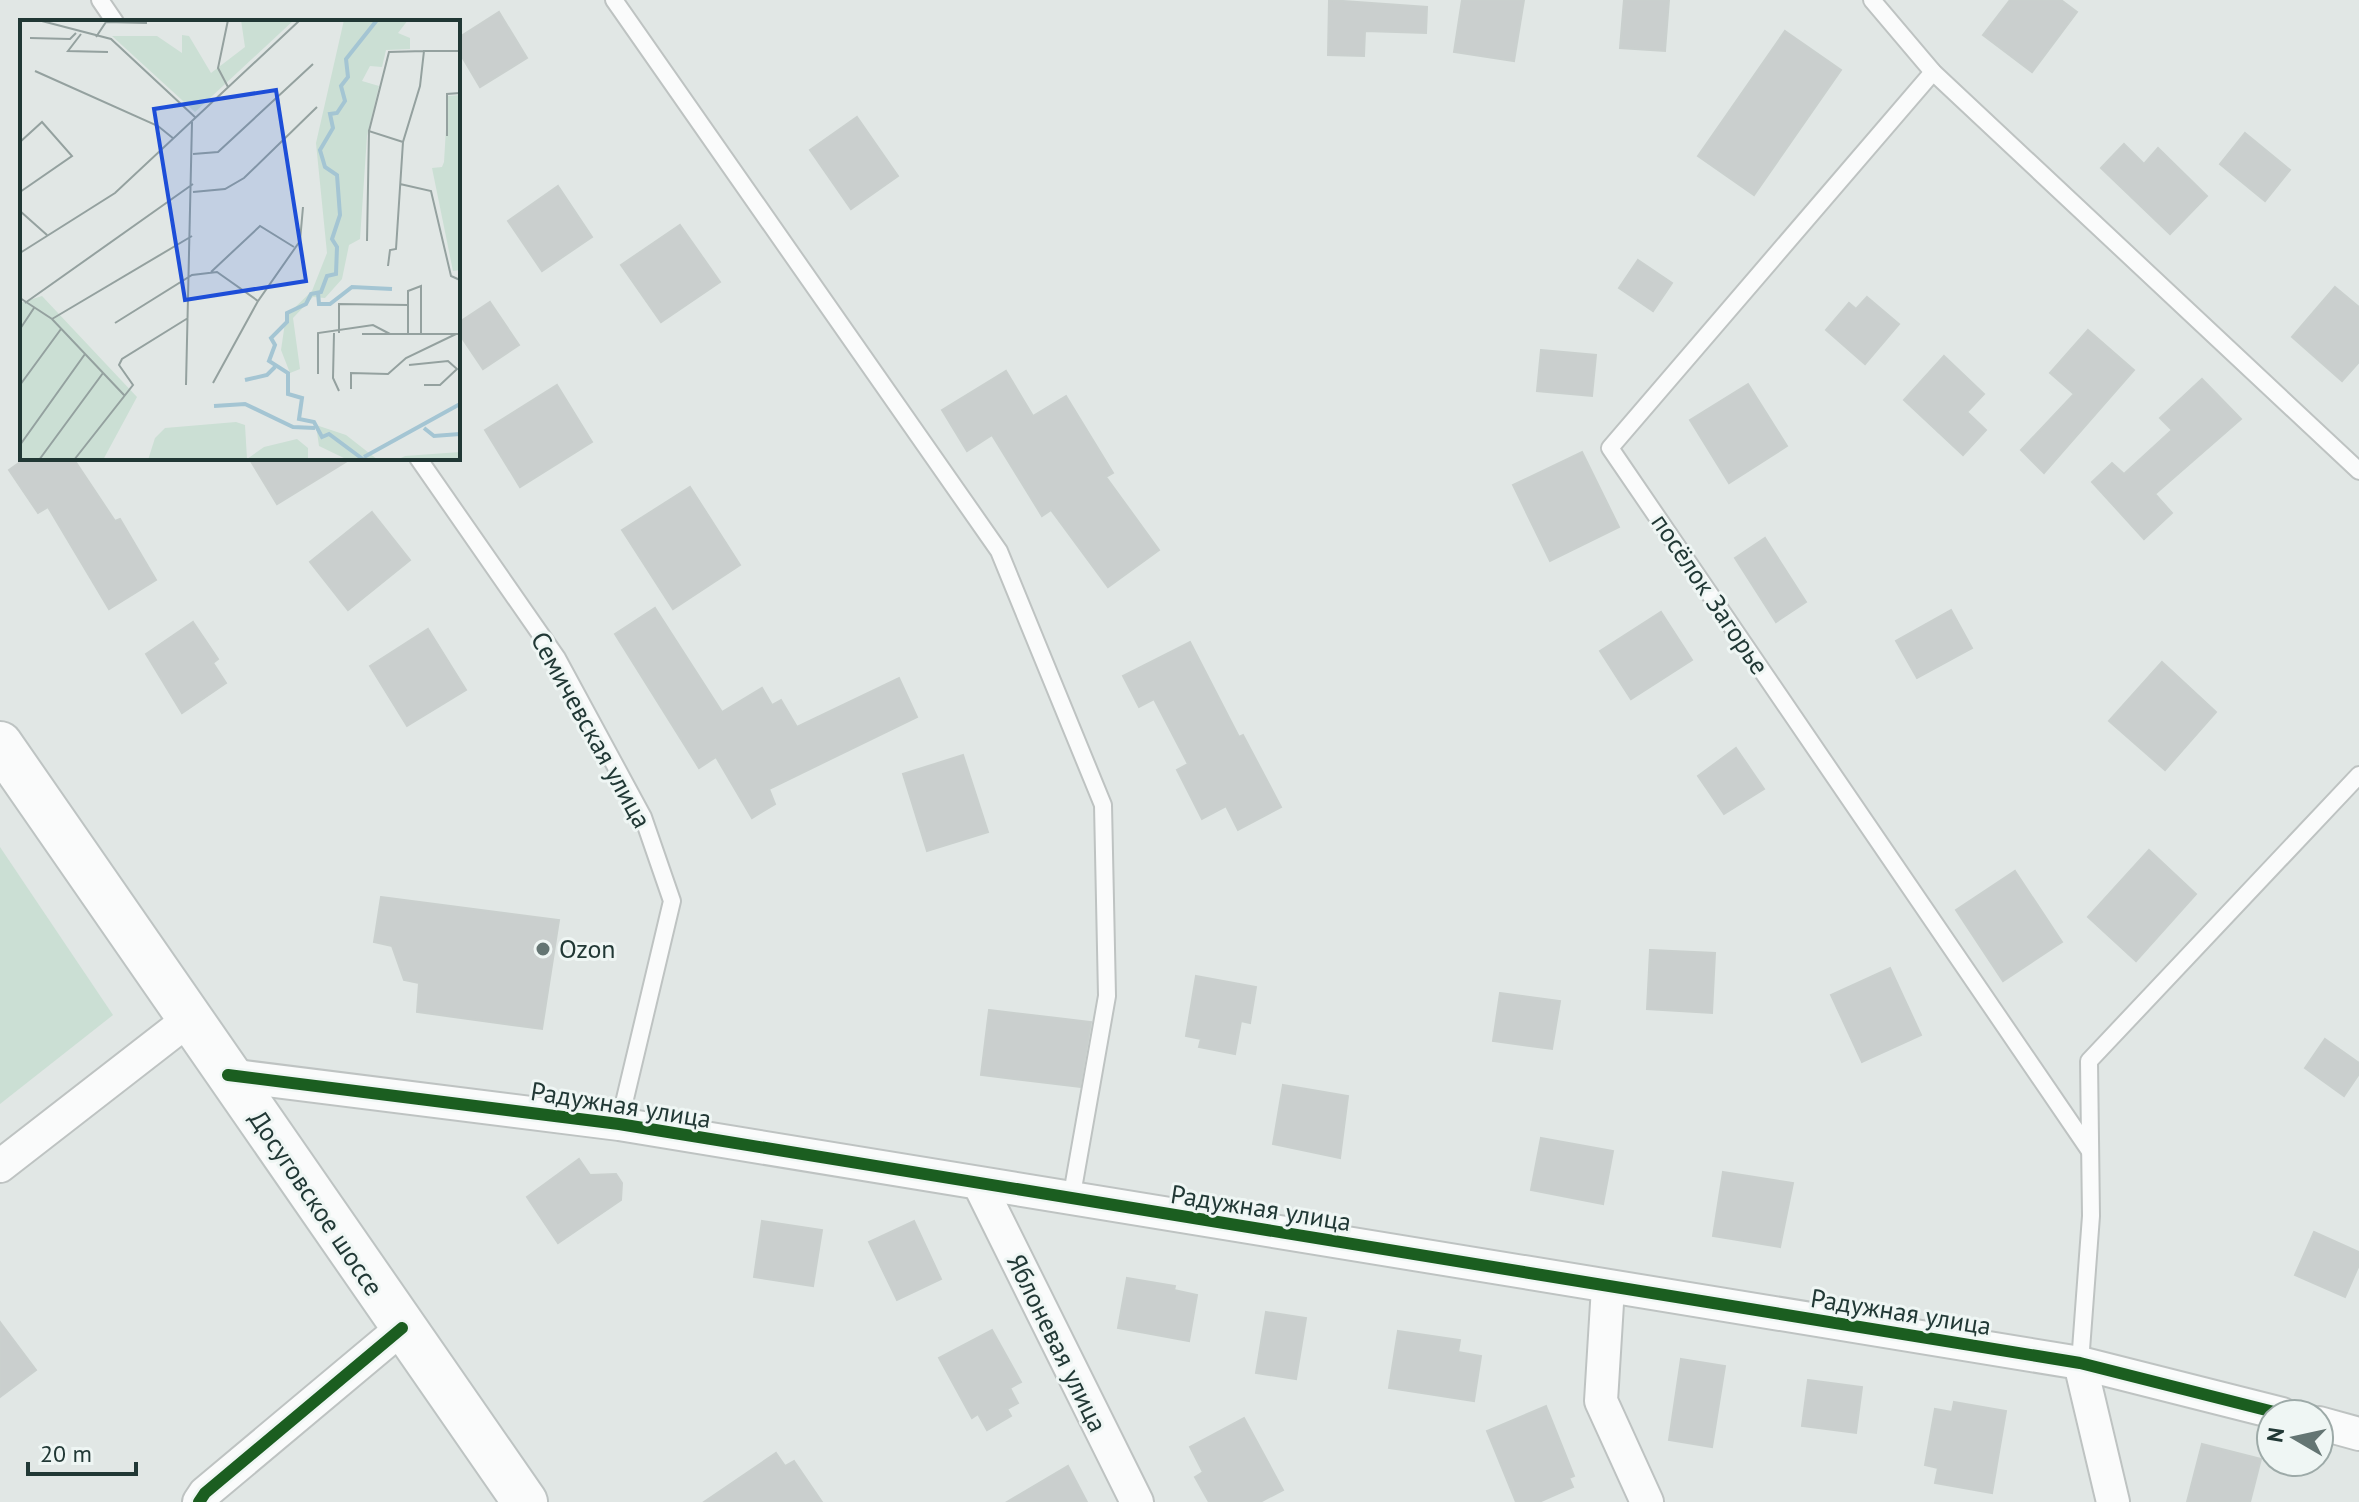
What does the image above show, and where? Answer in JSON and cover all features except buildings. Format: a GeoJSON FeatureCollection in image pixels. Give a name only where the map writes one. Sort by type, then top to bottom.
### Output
{"type":"FeatureCollection","features":[{"type":"Feature","properties":{"kind":"main road","name":"Досуговское шоссе"},"geometry":{"type":"LineString","coordinates":[[0,744],[121,915],[188,1020],[525,1502]]}},
{"type":"Feature","properties":{"kind":"street"},"geometry":{"type":"LineString","coordinates":[[0,1166],[188,1020]]}},
{"type":"Feature","properties":{"kind":"street","name":"Радужная улица"},"geometry":{"type":"LineString","coordinates":[[228,1075],[619,1124],[2080,1363],[2255,1407]]}},
{"type":"Feature","properties":{"kind":"street","name":"Яблоневая улица"},"geometry":{"type":"LineString","coordinates":[[979,1184],[1137,1502]]}},
{"type":"Feature","properties":{"kind":"street"},"geometry":{"type":"LineString","coordinates":[[1608,1287],[1601,1401],[1647,1502]]}},
{"type":"Feature","properties":{"kind":"street"},"geometry":{"type":"LineString","coordinates":[[199,1502],[402,1328]]}},
{"type":"Feature","properties":{"kind":"street"},"geometry":{"type":"LineString","coordinates":[[2080,1363],[2113,1502]]}},
{"type":"Feature","properties":{"kind":"street"},"geometry":{"type":"LineString","coordinates":[[2335,1427],[2359,1434]]}},
{"type":"Feature","properties":{"kind":"lane"},"geometry":{"type":"LineString","coordinates":[[100,0],[114,20]]}},
{"type":"Feature","properties":{"kind":"lane"},"geometry":{"type":"LineString","coordinates":[[614,0],[999,551],[1103,805],[1107,996],[1071,1200]]}},
{"type":"Feature","properties":{"kind":"lane"},"geometry":{"type":"LineString","coordinates":[[1872,0],[1933,72],[2359,471]]}},
{"type":"Feature","properties":{"kind":"lane","name":"посёлок Загорье"},"geometry":{"type":"LineString","coordinates":[[1933,72],[1610,448],[2090,1151]]}},
{"type":"Feature","properties":{"kind":"lane","name":"Семичевская улица"},"geometry":{"type":"LineString","coordinates":[[419,460],[557,658],[643,817],[672,901],[619,1124]]}},
{"type":"Feature","properties":{"kind":"lane"},"geometry":{"type":"LineString","coordinates":[[2080,1363],[2091,1216],[2089,1061],[2359,775]]}},
{"type":"Feature","properties":{"kind":"green space"},"geometry":{"type":"Polygon","coordinates":[[[0,847],[113,1015],[0,1104],[0,847]]]}},
{"type":"Feature","properties":{"kind":"cycle path"},"geometry":{"type":"LineString","coordinates":[[228,1075],[619,1124],[2080,1363],[2255,1407]]}},
{"type":"Feature","properties":{"kind":"cycle path"},"geometry":{"type":"LineString","coordinates":[[199,1502],[205,1493],[402,1328]]}},
{"type":"Feature","properties":{"kind":"place","name":"Ozon"},"geometry":{"type":"Point","coordinates":[543,949]}}]}
